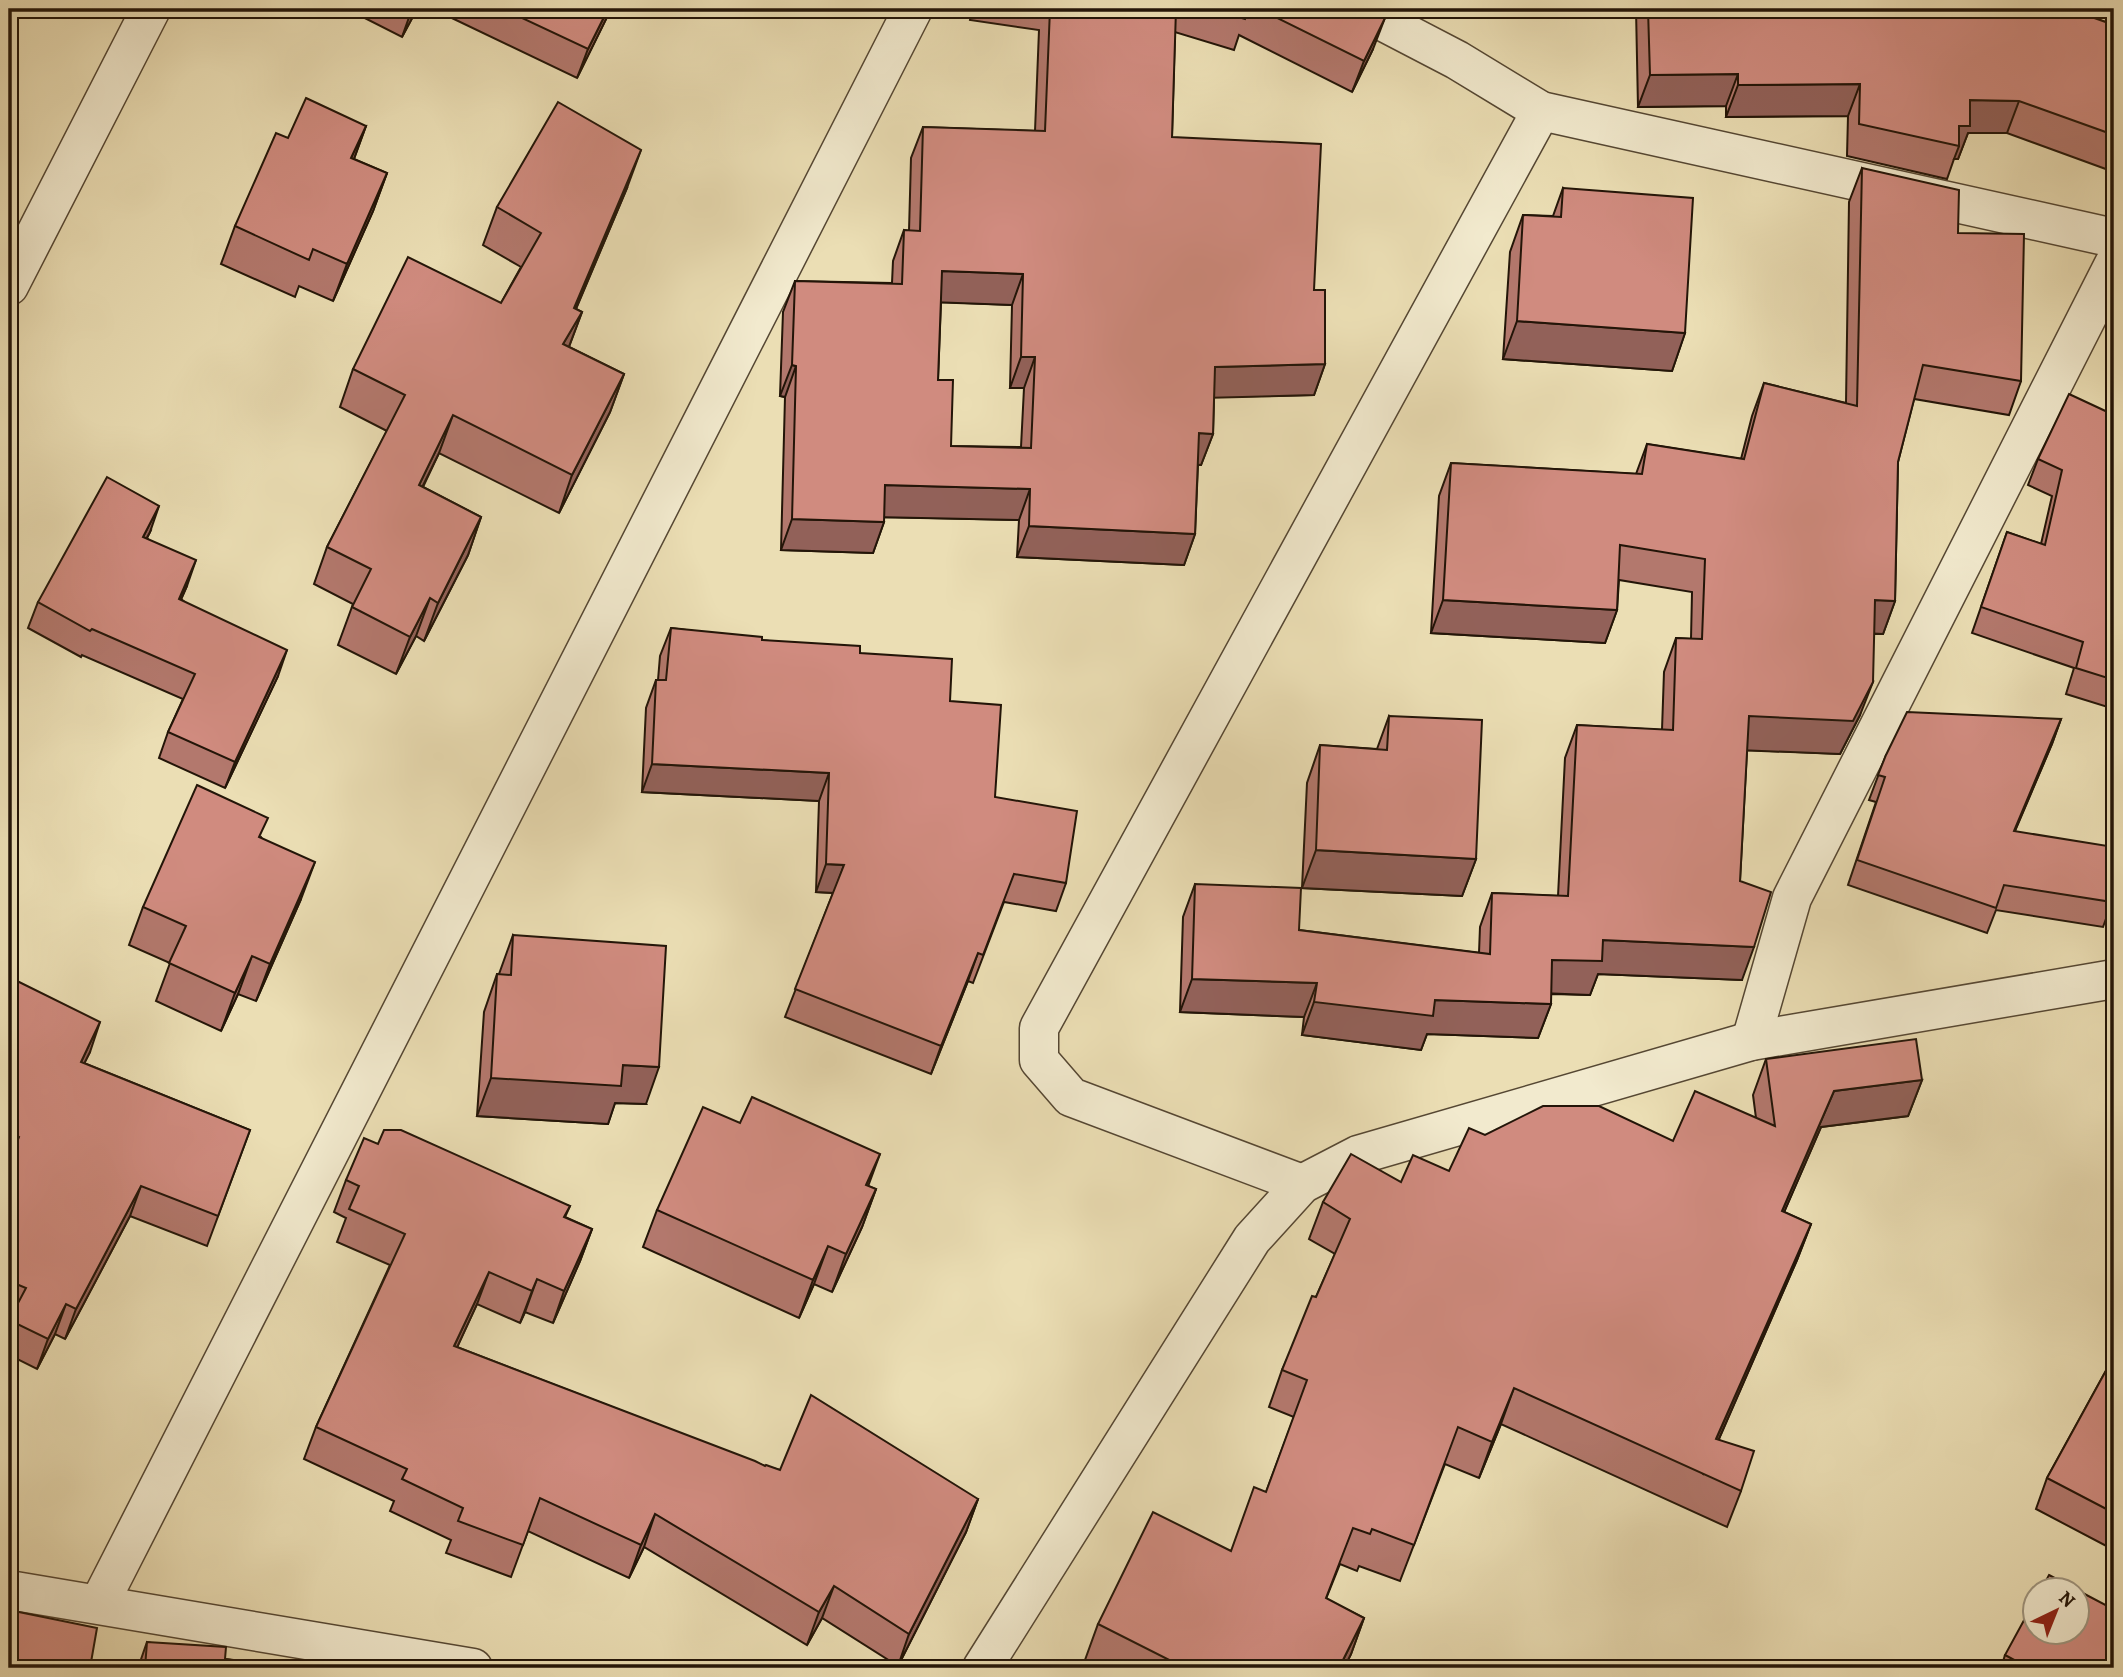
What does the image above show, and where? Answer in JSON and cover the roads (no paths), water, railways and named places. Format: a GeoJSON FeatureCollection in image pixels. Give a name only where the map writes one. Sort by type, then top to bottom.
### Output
{"type":"FeatureCollection","features":[{"type":"Feature","properties":{"kind":"street"},"geometry":{"type":"LineString","coordinates":[[9,286],[151,9]]}},
{"type":"Feature","properties":{"kind":"street"},"geometry":{"type":"LineString","coordinates":[[99,1604],[914,9]]}},
{"type":"Feature","properties":{"kind":"street"},"geometry":{"type":"LineString","coordinates":[[1359,9],[1457,60],[1541,111],[2114,238]]}},
{"type":"Feature","properties":{"kind":"street"},"geometry":{"type":"LineString","coordinates":[[1302,1184],[1071,1097],[1040,1060],[1039,1028],[1541,111]]}},
{"type":"Feature","properties":{"kind":"street"},"geometry":{"type":"LineString","coordinates":[[1751,1041],[1792,898],[2114,264]]}},
{"type":"Feature","properties":{"kind":"street"},"geometry":{"type":"LineString","coordinates":[[982,1668],[1252,1239],[1302,1184],[1357,1155],[1751,1041],[2114,979]]}},
{"type":"Feature","properties":{"kind":"street"},"geometry":{"type":"LineString","coordinates":[[9,1590],[472,1668]]}}]}
